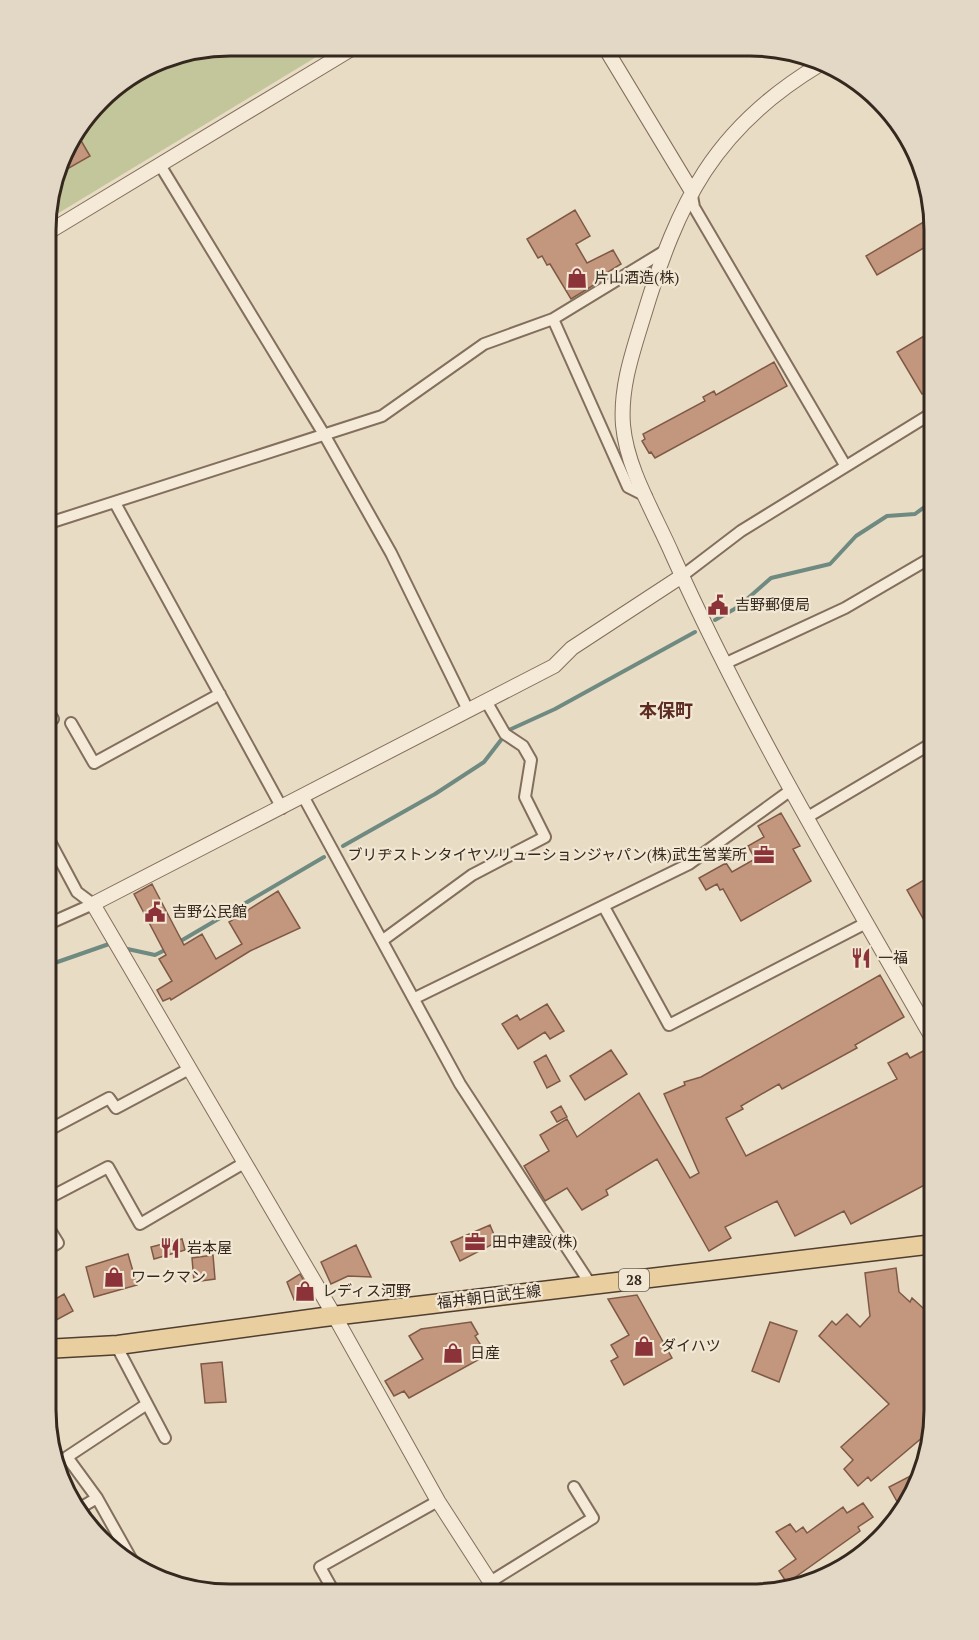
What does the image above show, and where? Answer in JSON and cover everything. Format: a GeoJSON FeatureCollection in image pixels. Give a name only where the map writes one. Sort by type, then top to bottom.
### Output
{"type":"FeatureCollection","features":[{"type":"Feature","properties":{"kind":"main road","name":"福井朝日武生線"},"geometry":{"type":"LineString","coordinates":[[56,1348],[116,1345],[334,1315],[923,1245]]}},
{"type":"Feature","properties":{"kind":"street"},"geometry":{"type":"LineString","coordinates":[[56,227],[340,56]]}},
{"type":"Feature","properties":{"kind":"street"},"geometry":{"type":"LineString","coordinates":[[610,56],[691,190],[694,207],[845,465]]}},
{"type":"Feature","properties":{"kind":"street"},"geometry":{"type":"LineString","coordinates":[[814,68],[783,86],[748,116],[732,133],[691,190],[663,252],[623,389],[623,426],[632,467],[724,664],[790,790],[923,1022]]}},
{"type":"Feature","properties":{"kind":"street"},"geometry":{"type":"LineString","coordinates":[[160,165],[325,436],[391,553],[468,710]]}},
{"type":"Feature","properties":{"kind":"street"},"geometry":{"type":"LineString","coordinates":[[56,521],[382,416],[484,344],[554,319],[663,252]]}},
{"type":"Feature","properties":{"kind":"street"},"geometry":{"type":"LineString","coordinates":[[554,319],[628,487],[646,496]]}},
{"type":"Feature","properties":{"kind":"street"},"geometry":{"type":"LineString","coordinates":[[56,921],[282,808],[554,666],[572,648],[682,576],[741,531],[924,418]]}},
{"type":"Feature","properties":{"kind":"street"},"geometry":{"type":"LineString","coordinates":[[115,503],[282,808]]}},
{"type":"Feature","properties":{"kind":"street"},"geometry":{"type":"LineString","coordinates":[[724,664],[846,608],[924,562]]}},
{"type":"Feature","properties":{"kind":"street"},"geometry":{"type":"LineString","coordinates":[[71,723],[94,763],[220,694]]}},
{"type":"Feature","properties":{"kind":"street"},"geometry":{"type":"LineString","coordinates":[[383,940],[472,875],[545,837],[525,796],[531,760],[523,746],[505,734],[486,700]]}},
{"type":"Feature","properties":{"kind":"street"},"geometry":{"type":"LineString","coordinates":[[806,818],[924,748]]}},
{"type":"Feature","properties":{"kind":"street"},"geometry":{"type":"LineString","coordinates":[[415,998],[689,864],[790,790]]}},
{"type":"Feature","properties":{"kind":"street"},"geometry":{"type":"LineString","coordinates":[[303,796],[460,1084],[591,1285]]}},
{"type":"Feature","properties":{"kind":"street"},"geometry":{"type":"LineString","coordinates":[[56,853],[77,892],[93,904],[334,1315],[438,1501],[490,1582],[593,1518],[574,1487]]}},
{"type":"Feature","properties":{"kind":"street"},"geometry":{"type":"LineString","coordinates":[[604,907],[669,1025],[866,923]]}},
{"type":"Feature","properties":{"kind":"street"},"geometry":{"type":"LineString","coordinates":[[56,1126],[109,1098],[116,1108],[189,1069]]}},
{"type":"Feature","properties":{"kind":"street"},"geometry":{"type":"LineString","coordinates":[[56,1194],[108,1167],[140,1224],[244,1163]]}},
{"type":"Feature","properties":{"kind":"street"},"geometry":{"type":"LineString","coordinates":[[116,1345],[165,1438]]}},
{"type":"Feature","properties":{"kind":"street"},"geometry":{"type":"LineString","coordinates":[[127,1552],[97,1498],[68,1457],[147,1404]]}},
{"type":"Feature","properties":{"kind":"street"},"geometry":{"type":"LineString","coordinates":[[84,1506],[97,1498]]}},
{"type":"Feature","properties":{"kind":"street"},"geometry":{"type":"LineString","coordinates":[[329,1584],[320,1567],[438,1501]]}},
{"type":"Feature","properties":{"kind":"green space"},"geometry":{"type":"Polygon","coordinates":[[[318,56],[57,214],[65,173],[79,142],[99,115],[115,99],[142,79],[173,65],[206,57],[318,56]]]}},
{"type":"Feature","properties":{"kind":"building"},"geometry":{"type":"Polygon","coordinates":[[[81,140],[90,156],[66,169],[81,140]]]}},
{"type":"Feature","properties":{"kind":"building"},"geometry":{"type":"Polygon","coordinates":[[[575,210],[590,236],[576,244],[587,263],[613,250],[621,264],[605,274],[607,277],[571,299],[550,264],[547,265],[542,256],[538,258],[527,239],[575,210]]]}},
{"type":"Feature","properties":{"kind":"building"},"geometry":{"type":"Polygon","coordinates":[[[923,222],[924,248],[877,275],[866,256],[923,222]]]}},
{"type":"Feature","properties":{"kind":"building"},"geometry":{"type":"Polygon","coordinates":[[[924,336],[924,393],[922,394],[897,352],[924,336]]]}},
{"type":"Feature","properties":{"kind":"building"},"geometry":{"type":"Polygon","coordinates":[[[774,362],[787,386],[655,458],[651,452],[649,453],[642,441],[645,439],[643,434],[705,401],[703,397],[714,391],[716,395],[774,362]]]}},
{"type":"Feature","properties":{"kind":"building"},"geometry":{"type":"Polygon","coordinates":[[[781,813],[800,846],[793,849],[811,881],[741,921],[723,889],[720,890],[717,884],[706,890],[699,878],[726,863],[732,872],[755,859],[748,846],[764,837],[758,826],[781,813]]]}},
{"type":"Feature","properties":{"kind":"building"},"geometry":{"type":"Polygon","coordinates":[[[923,880],[923,919],[907,890],[923,880]]]}},
{"type":"Feature","properties":{"kind":"building"},"geometry":{"type":"Polygon","coordinates":[[[152,884],[184,945],[202,934],[216,959],[242,944],[229,922],[278,891],[300,928],[250,951],[171,1000],[170,998],[163,1001],[157,990],[172,981],[159,959],[166,955],[134,894],[152,884]]]}},
{"type":"Feature","properties":{"kind":"building"},"geometry":{"type":"Polygon","coordinates":[[[880,975],[904,1017],[855,1045],[857,1048],[782,1089],[779,1084],[741,1106],[743,1109],[726,1118],[746,1156],[897,1079],[888,1063],[907,1053],[910,1058],[923,1051],[923,1186],[851,1224],[844,1211],[795,1236],[777,1201],[725,1227],[731,1238],[709,1251],[657,1159],[606,1190],[608,1195],[582,1210],[567,1188],[545,1201],[524,1166],[549,1151],[540,1135],[567,1119],[577,1137],[639,1093],[690,1178],[699,1173],[664,1094],[685,1085],[684,1082],[701,1077],[880,975]]]}},
{"type":"Feature","properties":{"kind":"building"},"geometry":{"type":"Polygon","coordinates":[[[547,1004],[564,1031],[550,1039],[545,1032],[518,1049],[502,1024],[517,1015],[520,1020],[547,1004]]]}},
{"type":"Feature","properties":{"kind":"building"},"geometry":{"type":"Polygon","coordinates":[[[611,1050],[627,1074],[585,1100],[570,1076],[611,1050]]]}},
{"type":"Feature","properties":{"kind":"building"},"geometry":{"type":"Polygon","coordinates":[[[546,1055],[560,1081],[547,1088],[534,1062],[546,1055]]]}},
{"type":"Feature","properties":{"kind":"building"},"geometry":{"type":"Polygon","coordinates":[[[561,1106],[567,1117],[557,1122],[551,1112],[561,1106]]]}},
{"type":"Feature","properties":{"kind":"building"},"geometry":{"type":"Polygon","coordinates":[[[490,1225],[497,1242],[460,1261],[451,1242],[490,1225]]]}},
{"type":"Feature","properties":{"kind":"building"},"geometry":{"type":"Polygon","coordinates":[[[182,1239],[185,1250],[154,1259],[151,1247],[182,1239]]]}},
{"type":"Feature","properties":{"kind":"building"},"geometry":{"type":"Polygon","coordinates":[[[356,1245],[371,1277],[348,1276],[331,1284],[321,1262],[356,1245]]]}},
{"type":"Feature","properties":{"kind":"building"},"geometry":{"type":"Polygon","coordinates":[[[128,1254],[137,1285],[94,1297],[86,1267],[128,1254]]]}},
{"type":"Feature","properties":{"kind":"building"},"geometry":{"type":"Polygon","coordinates":[[[213,1255],[215,1279],[194,1282],[192,1258],[213,1255]]]}},
{"type":"Feature","properties":{"kind":"building"},"geometry":{"type":"Polygon","coordinates":[[[896,1268],[899,1292],[910,1302],[912,1298],[923,1308],[923,1422],[921,1439],[871,1481],[868,1477],[858,1486],[844,1469],[853,1460],[841,1447],[889,1404],[819,1336],[832,1321],[836,1325],[847,1314],[860,1327],[870,1316],[865,1273],[896,1268]]]}},
{"type":"Feature","properties":{"kind":"building"},"geometry":{"type":"Polygon","coordinates":[[[300,1274],[314,1299],[295,1302],[287,1282],[300,1274]]]}},
{"type":"Feature","properties":{"kind":"building"},"geometry":{"type":"Polygon","coordinates":[[[64,1294],[73,1311],[56,1320],[56,1299],[64,1294]]]}},
{"type":"Feature","properties":{"kind":"building"},"geometry":{"type":"Polygon","coordinates":[[[637,1295],[672,1358],[624,1385],[611,1361],[618,1357],[611,1345],[629,1335],[608,1299],[637,1295]]]}},
{"type":"Feature","properties":{"kind":"building"},"geometry":{"type":"Polygon","coordinates":[[[471,1322],[478,1334],[475,1336],[487,1355],[409,1398],[404,1391],[394,1396],[385,1381],[423,1359],[409,1336],[421,1329],[471,1322]]]}},
{"type":"Feature","properties":{"kind":"building"},"geometry":{"type":"Polygon","coordinates":[[[770,1322],[797,1331],[779,1382],[752,1371],[770,1322]]]}},
{"type":"Feature","properties":{"kind":"building"},"geometry":{"type":"Polygon","coordinates":[[[222,1362],[226,1402],[205,1403],[201,1364],[222,1362]]]}},
{"type":"Feature","properties":{"kind":"building"},"geometry":{"type":"Polygon","coordinates":[[[910,1476],[897,1502],[889,1487],[910,1476]]]}},
{"type":"Feature","properties":{"kind":"building"},"geometry":{"type":"Polygon","coordinates":[[[863,1503],[873,1517],[858,1527],[860,1531],[793,1578],[785,1581],[779,1571],[796,1559],[776,1532],[790,1524],[796,1532],[803,1527],[807,1533],[843,1507],[847,1513],[863,1503]]]}},
{"type":"Feature","properties":{"kind":"waterway"},"geometry":{"type":"LineString","coordinates":[[715,620],[738,607],[771,578],[830,564],[856,536],[887,516],[915,514],[924,508]]}},
{"type":"Feature","properties":{"kind":"waterway"},"geometry":{"type":"LineString","coordinates":[[509,730],[555,709],[695,632]]}},
{"type":"Feature","properties":{"kind":"waterway"},"geometry":{"type":"LineString","coordinates":[[343,846],[435,794],[484,762],[501,740]]}},
{"type":"Feature","properties":{"kind":"waterway"},"geometry":{"type":"LineString","coordinates":[[179,942],[324,857]]}},
{"type":"Feature","properties":{"kind":"waterway"},"geometry":{"type":"LineString","coordinates":[[56,963],[109,944],[113,945]]}},
{"type":"Feature","properties":{"kind":"waterway"},"geometry":{"type":"LineString","coordinates":[[123,948],[155,955],[167,949]]}},
{"type":"Feature","properties":{"kind":"place","name":"片山酒造(株)"},"geometry":{"type":"Point","coordinates":[577,278]}},
{"type":"Feature","properties":{"kind":"place","name":"吉野郵便局"},"geometry":{"type":"Point","coordinates":[718,605]}},
{"type":"Feature","properties":{"kind":"place","name":"ブリヂストンタイヤソリューションジャパン(株)武生営業所"},"geometry":{"type":"Point","coordinates":[764,855]}},
{"type":"Feature","properties":{"kind":"place","name":"吉野公民館"},"geometry":{"type":"Point","coordinates":[155,912]}},
{"type":"Feature","properties":{"kind":"place","name":"一福"},"geometry":{"type":"Point","coordinates":[861,958]}},
{"type":"Feature","properties":{"kind":"place","name":"田中建設(株)"},"geometry":{"type":"Point","coordinates":[475,1242]}},
{"type":"Feature","properties":{"kind":"place","name":"岩本屋"},"geometry":{"type":"Point","coordinates":[170,1248]}},
{"type":"Feature","properties":{"kind":"place","name":"ワークマン"},"geometry":{"type":"Point","coordinates":[114,1277]}},
{"type":"Feature","properties":{"kind":"place","name":"レディス河野"},"geometry":{"type":"Point","coordinates":[305,1291]}},
{"type":"Feature","properties":{"kind":"place","name":"ダイハツ"},"geometry":{"type":"Point","coordinates":[644,1346]}},
{"type":"Feature","properties":{"kind":"place","name":"日産"},"geometry":{"type":"Point","coordinates":[453,1353]}},
{"type":"Feature","properties":{"kind":"district","name":"本保町"},"geometry":{"type":"Point","coordinates":[666,711]}}]}
